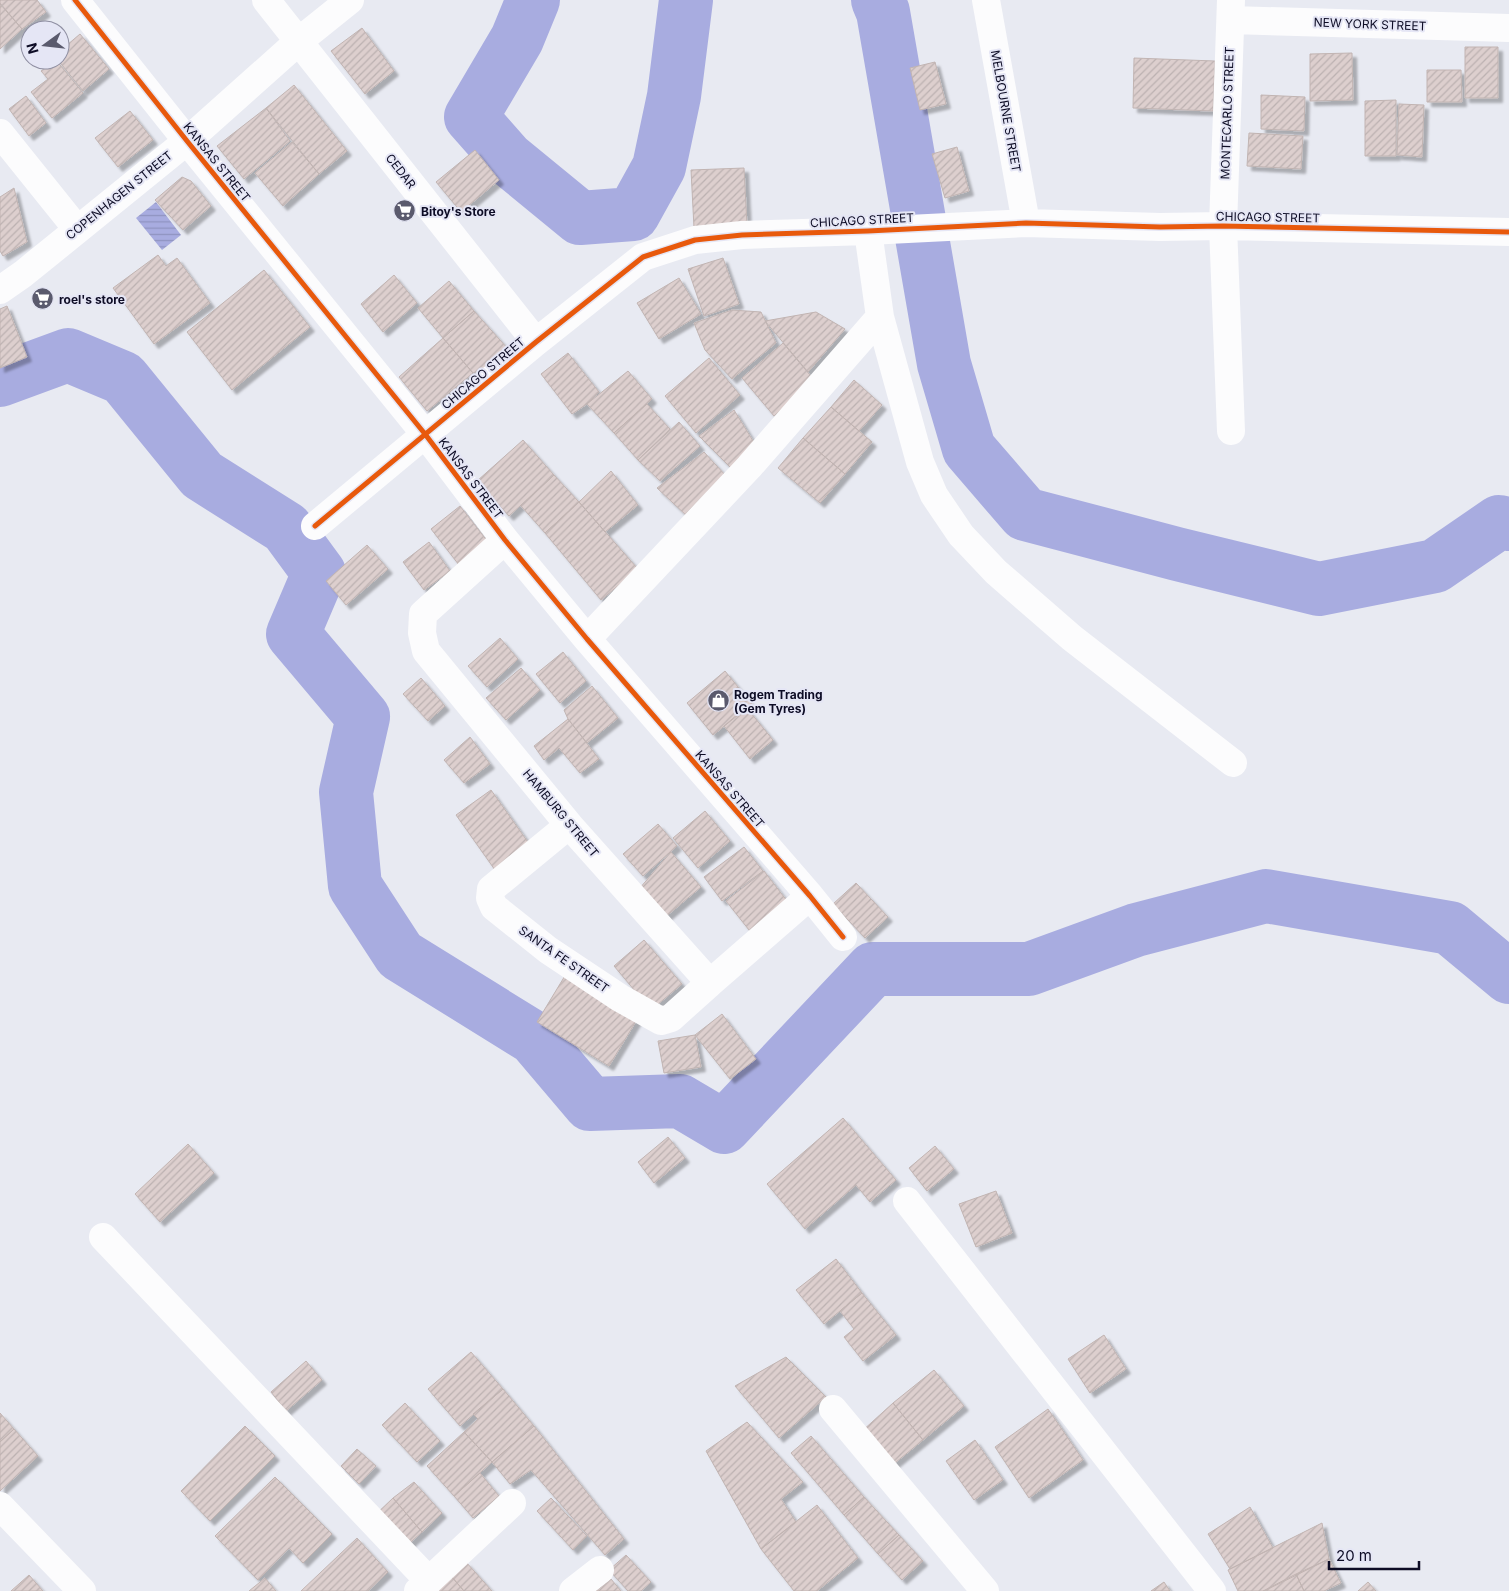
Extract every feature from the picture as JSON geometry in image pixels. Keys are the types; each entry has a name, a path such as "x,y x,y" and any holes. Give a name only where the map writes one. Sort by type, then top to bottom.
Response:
{"street":[{"name":"KANSAS STREET","path":"75,0 425,434 505,540 587,639 810,896 843,937"},
{"name":"CEDAR","path":"266,0 536,342"},
{"name":"COPENHAGEN STREET","path":"0,290 23,274 187,141 299,41 350,0"},
{"name":"MELBOURNE STREET","path":"986,0 1026,223"},
{"name":"NEW YORK STREET","path":"1231,10 1509,28"},
{"name":"MONTECARLO STREET","path":"1231,10 1226,103 1223,226 1231,430"},
{"path":"0,133 77,229"},
{"name":"CHICAGO STREET","path":"315,526 536,342 643,257 686,242 742,235 1026,223 1509,232"},
{"path":"868,231 880,318 920,462 934,494 961,536 996,572 1072,638 1233,763"},
{"path":"587,639 749,467 880,318"},
{"name":"HAMBURG STREET","path":"505,540 423,614 422,633 426,651 569,825 710,983"},
{"name":"SANTA FE STREET","path":"569,825 491,889 490,898 494,907 548,950 620,998 661,1021 671,1018 710,983"},
{"path":"710,983 810,896"},
{"path":"907,1201 1212,1591"},
{"path":"103,1238 423,1586 512,1503"},
{"path":"833,1409 984,1591"},
{"path":"0,1506 82,1591"},
{"path":"573,1591 600,1570"}],"water":[{"path":"156,202 181,235 162,250 136,218"}],"building":[{"path":"0,0 37,0 46,12 35,20 20,20 20,27 0,3"},
{"path":"0,4 20,27 20,31 0,49"},
{"path":"362,28 394,71 365,94 331,51"},
{"path":"80,34 109,69 83,91 66,70 70,70 70,42"},
{"path":"1465,47 1498,47 1498,98 1465,98"},
{"path":"1352,53 1353,100 1310,101 1310,54"},
{"path":"1134,58 1215,61 1213,111 1133,108"},
{"path":"935,62 946,104 920,110 910,68"},
{"path":"64,70 83,93 52,118 31,92 48,79 41,71"},
{"path":"1427,70 1461,70 1462,102 1427,102"},
{"path":"294,85 347,151 319,174 266,108"},
{"path":"1261,95 1305,97 1304,131 1261,129"},
{"path":"26,96 46,123 29,136 9,109"},
{"path":"1396,100 1396,156 1365,156 1365,101"},
{"path":"1399,104 1424,105 1422,157 1397,155"},
{"path":"266,108 290,141 244,179 217,146"},
{"path":"130,111 153,140 118,167 95,138"},
{"path":"1249,133 1303,136 1301,169 1247,166"},
{"path":"292,142 319,174 283,206 255,173"},
{"path":"957,147 969,191 945,198 932,154"},
{"path":"475,150 499,180 461,212 436,182"},
{"path":"744,168 747,225 694,228 691,170"},
{"path":"182,177 191,181 211,206 183,230 155,200"},
{"path":"14,188 27,242 3,256 0,251 0,197"},
{"path":"158,255 166,266 177,258 210,303 154,344 113,288"},
{"path":"723,258 739,304 704,316 688,269"},
{"path":"264,270 310,327 232,390 187,332"},
{"path":"394,275 417,303 383,332 361,304"},
{"path":"679,278 701,314 659,339 637,303"},
{"path":"449,281 474,311 443,338 418,308"},
{"path":"7,306 27,357 0,368 0,309"},
{"path":"732,310 761,312 776,343 732,379 705,350 694,323"},
{"path":"474,311 509,350 489,367 473,373 443,338"},
{"path":"816,312 845,329 808,372 765,321"},
{"path":"443,338 473,373 427,411 399,377"},
{"path":"783,343 815,381 774,416 742,378"},
{"path":"568,353 599,392 587,404 572,414 541,374"},
{"path":"709,358 740,395 696,433 665,396"},
{"path":"628,371 652,399 614,433 587,404"},
{"path":"854,380 882,405 859,431 831,407"},
{"path":"647,404 670,429 638,460 614,433"},
{"path":"831,407 872,442 845,474 803,438"},
{"path":"734,410 758,449 735,472 699,436"},
{"path":"679,422 700,446 660,481 638,460"},
{"path":"803,438 845,474 820,503 778,468"},
{"path":"523,440 554,475 509,516 477,481"},
{"path":"704,452 727,477 688,517 657,488"},
{"path":"611,471 638,505 605,532 579,502"},
{"path":"554,475 579,502 545,533 521,506"},
{"path":"579,502 638,569 601,600 545,533"},
{"path":"460,506 488,542 459,565 431,529"},
{"path":"429,542 450,571 424,590 403,562"},
{"path":"367,545 388,569 346,605 326,581"},
{"path":"500,638 518,659 487,687 468,666"},
{"path":"563,652 586,681 560,703 536,674"},
{"path":"521,668 540,690 506,720 486,698"},
{"path":"725,671 752,704 713,735 687,703"},
{"path":"421,678 445,706 428,721 403,694"},
{"path":"592,686 618,718 587,743 568,719 564,710"},
{"path":"746,707 773,740 750,759 724,726"},
{"path":"568,719 599,759 580,773 559,748 544,760 534,746"},
{"path":"470,737 490,764 464,783 444,760"},
{"path":"491,790 530,845 495,870 456,815"},
{"path":"705,811 730,841 698,868 673,838"},
{"path":"658,824 677,846 643,876 623,854"},
{"path":"744,847 763,871 722,901 704,877"},
{"path":"671,852 701,887 664,918 639,889"},
{"path":"764,871 791,906 753,935 726,901"},
{"path":"856,883 888,917 865,938 833,904"},
{"path":"644,940 682,984 651,1010 614,966"},
{"path":"566,974 638,1018 609,1066 537,1022"},
{"path":"722,1014 756,1059 730,1079 695,1035"},
{"path":"695,1035 701,1067 664,1073 658,1041"},
{"path":"843,1118 896,1180 870,1202 856,1185 805,1229 767,1184"},
{"path":"668,1137 685,1158 654,1183 638,1162"},
{"path":"188,1144 214,1173 160,1222 135,1194"},
{"path":"935,1146 954,1169 927,1191 909,1168"},
{"path":"996,1191 1012,1233 976,1247 959,1204"},
{"path":"836,1259 862,1293 824,1324 796,1290"},
{"path":"862,1293 896,1335 863,1361 844,1337 854,1329 840,1311"},
{"path":"1104,1335 1126,1369 1090,1393 1068,1359"},
{"path":"471,1352 503,1389 460,1426 428,1389"},
{"path":"786,1357 826,1397 779,1438 735,1386"},
{"path":"306,1361 322,1380 286,1411 271,1392"},
{"path":"934,1370 964,1406 923,1440 893,1403"},
{"path":"503,1389 534,1426 492,1462 464,1432 478,1419 473,1414"},
{"path":"405,1403 440,1441 417,1462 382,1425"},
{"path":"893,1403 923,1440 890,1467 861,1432"},
{"path":"1048,1409 1083,1460 1029,1498 995,1447"},
{"path":"0,1413 14,1429 0,1442"},
{"path":"747,1422 803,1482 781,1499 796,1522 761,1549 706,1451"},
{"path":"245,1426 275,1456 210,1521 181,1491"},
{"path":"534,1426 624,1539 605,1555 531,1470 510,1484 492,1462"},
{"path":"14,1429 38,1456 0,1491 0,1442"},
{"path":"464,1432 492,1462 454,1496 427,1466"},
{"path":"811,1436 864,1497 844,1515 791,1453"},
{"path":"975,1440 1003,1480 974,1500 946,1461"},
{"path":"357,1449 376,1466 359,1484 341,1466"},
{"path":"480,1473 499,1496 473,1518 454,1496"},
{"path":"275,1477 332,1534 303,1563 289,1548 258,1580 215,1536"},
{"path":"414,1482 442,1513 422,1532 393,1498"},
{"path":"864,1497 899,1535 878,1554 844,1515"},
{"path":"393,1498 422,1532 402,1550 373,1517"},
{"path":"551,1498 587,1536 573,1550 537,1511"},
{"path":"817,1505 858,1558 817,1591 794,1591 761,1549"},
{"path":"1250,1507 1273,1548 1230,1569 1208,1534"},
{"path":"1322,1523 1329,1559 1264,1591 1238,1591 1228,1570"},
{"path":"899,1535 923,1561 902,1580 878,1554"},
{"path":"357,1538 388,1572 368,1591 301,1591"},
{"path":"626,1555 651,1582 641,1591 628,1591 609,1570"},
{"path":"1329,1559 1341,1583 1324,1591 1304,1591 1296,1574"},
{"path":"466,1562 492,1591 464,1591 451,1576"},
{"path":"1296,1574 1304,1591 1263,1591"},
{"path":"29,1575 43,1591 11,1591"},
{"path":"451,1576 464,1591 434,1591"},
{"path":"265,1578 276,1591 249,1591"},
{"path":"611,1579 621,1591 596,1591"},
{"path":"1164,1582 1170,1591 1151,1591"},
{"path":"1368,1582 1376,1591 1358,1591"}],"waterway":[{"path":"533,0 517,39 471,117 508,159 580,218 633,214 659,167 674,96 686,0"},
{"path":"878,0 883,12 944,364 969,449 1025,514 1319,589 1435,566 1499,522 1509,524"},
{"path":"0,380 68,355 123,378 202,475 286,528 319,573 293,634 363,717 346,792 355,886 400,955 534,1038 590,1104 680,1101 724,1127 873,969 1029,969 1136,930 1266,896 1450,928 1509,977"}],"cycle path":[{"path":"75,0 425,434 505,540 587,639 810,896 843,937"},
{"path":"315,526 536,342 643,257 695,240 742,235 1026,223 1160,227 1223,226 1509,232"}],"place":[{"name":"Bitoy's Store","path":"405,211"},
{"name":"roel's store","path":"43,299"},
{"name":"Rogem Trading (Gem Tyres)","path":"718,701"}]}
